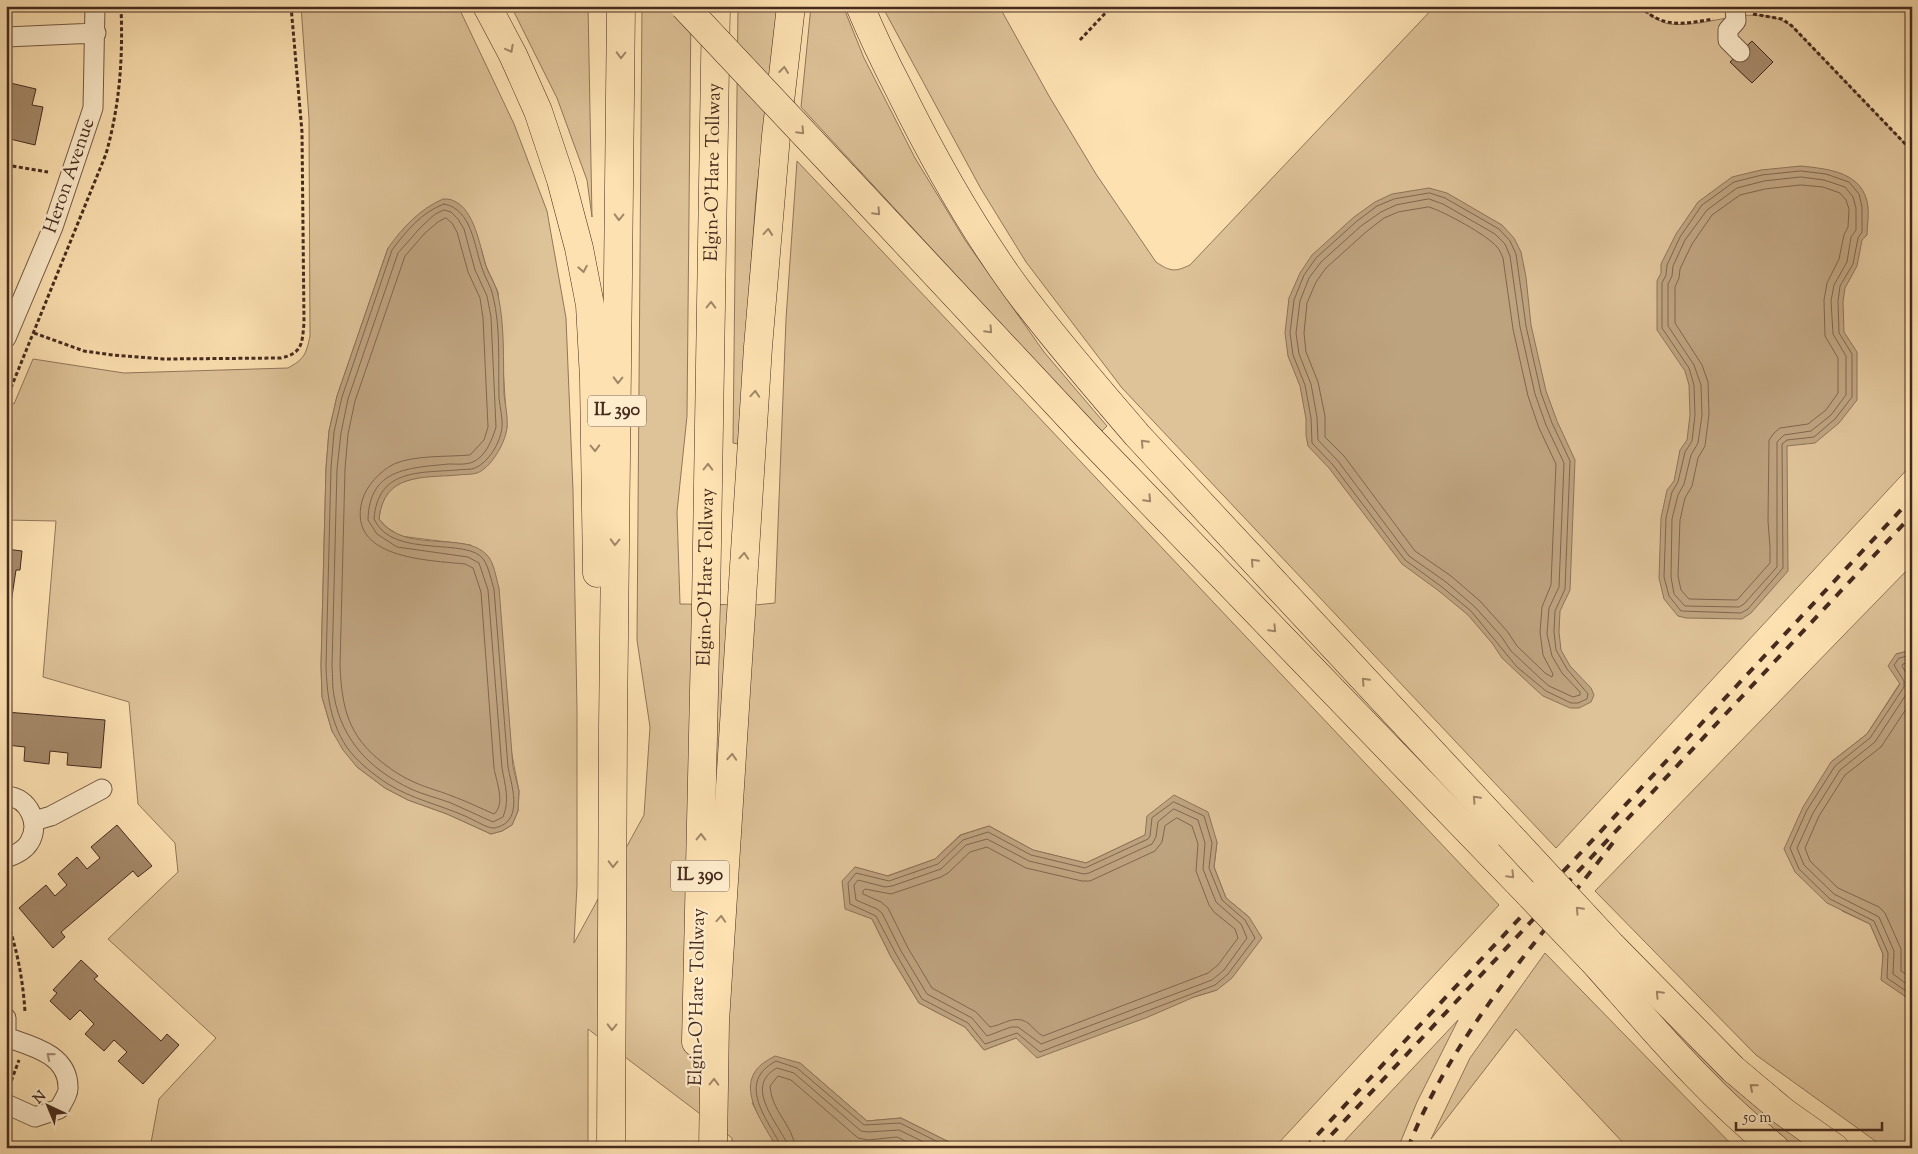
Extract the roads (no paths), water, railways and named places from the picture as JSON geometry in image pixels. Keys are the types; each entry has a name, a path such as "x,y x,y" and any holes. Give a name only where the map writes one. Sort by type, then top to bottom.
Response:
{"highway":[{"path":"487,6 513,55 538,111 561,180 579,248 590,305 594,379 598,680 613,728"},
{"name":"IL 390","path":"611,1148 613,728 621,6"},
{"path":"684,6 1088,436 1492,855 1732,1069 1784,1112 1835,1148"},
{"name":"Elgin-O'Hare Tollway","path":"696,1148 716,6"},
{"path":"713,1148 715,1022 758,347 776,136 791,6"},
{"path":"865,17 913,118 958,202 1016,288 1137,435 1509,835 1710,1090 1732,1112 1775,1148"}],"street":[{"name":"Heron Avenue","path":"6,338 53,227 94,108 95,6"},
{"path":"1736,10 1736,22 1728,30 1728,40 1740,52"},
{"path":"6,37 96,33"},
{"path":"34,821 51,816 102,788"},
{"path":"6,796 21,800 32,813 34,821 34,830 28,844 22,850 6,858"},
{"path":"6,1018 6,1029"},
{"path":"6,1036 46,1052 64,1067 69,1088 60,1108 35,1117 6,1104"}],"water":[{"path":"1801,166 1844,174 1860,186 1868,207 1867,235 1862,240 1857,266 1845,288 1843,302 1844,332 1857,352 1857,400 1839,423 1815,443 1787,446 1788,571 1751,613 1742,619 1686,618 1678,616 1664,599 1659,578 1661,518 1667,490 1674,481 1680,450 1687,440 1690,415 1689,385 1685,371 1657,330 1657,281 1661,273 1661,264 1676,234 1698,202 1732,177 1761,170"},
{"path":"1429,188 1447,193 1502,225 1514,238 1521,252 1526,277 1531,325 1546,391 1575,460 1570,590 1560,611 1559,632 1561,650 1570,666 1591,688 1594,695 1591,702 1579,708 1570,708 1543,696 1502,658 1468,615 1402,564 1329,468 1308,446 1306,419 1300,386 1288,356 1285,333 1289,298 1300,273 1312,255 1354,217 1375,202 1392,194"},
{"path":"443,199 452,200 461,205 467,212 475,229 486,267 497,291 503,332 506,433 497,454 487,466 477,473 419,478 397,486 388,493 382,504 379,519 390,530 404,536 419,540 464,544 477,548 487,555 493,566 499,588 513,767 519,791 518,811 512,825 502,831 491,834 447,814 408,800 385,788 357,767 343,750 332,731 322,697 321,666 326,468 329,431 337,396 388,248 412,219"},
{"path":"1912,650 1912,1001 1881,980 1883,954 1870,924 1827,903 1795,872 1784,849 1803,807 1831,762 1867,734 1900,684 1888,666 1896,654"},
{"path":"1174,795 1208,812 1217,842 1214,867 1226,898 1249,917 1262,938 1232,978 1217,990 1194,997 1148,1017 1037,1058 1016,1038 984,1050 965,1027 919,1003 891,957 872,919 845,909 842,881 855,867 888,876 935,859 961,835 989,826 1033,850 1086,863 1145,835 1147,816"},
{"path":"775,1056 800,1063 867,1121 901,1118 961,1148 777,1148 759,1117 751,1094 751,1083 754,1073 762,1064"}],"railway":[{"path":"1305,1148 1912,498"},
{"path":"1319,1148 1912,515"},
{"path":"1408,1148 1427,1105 1474,1025 1529,950 1615,840"}]}
